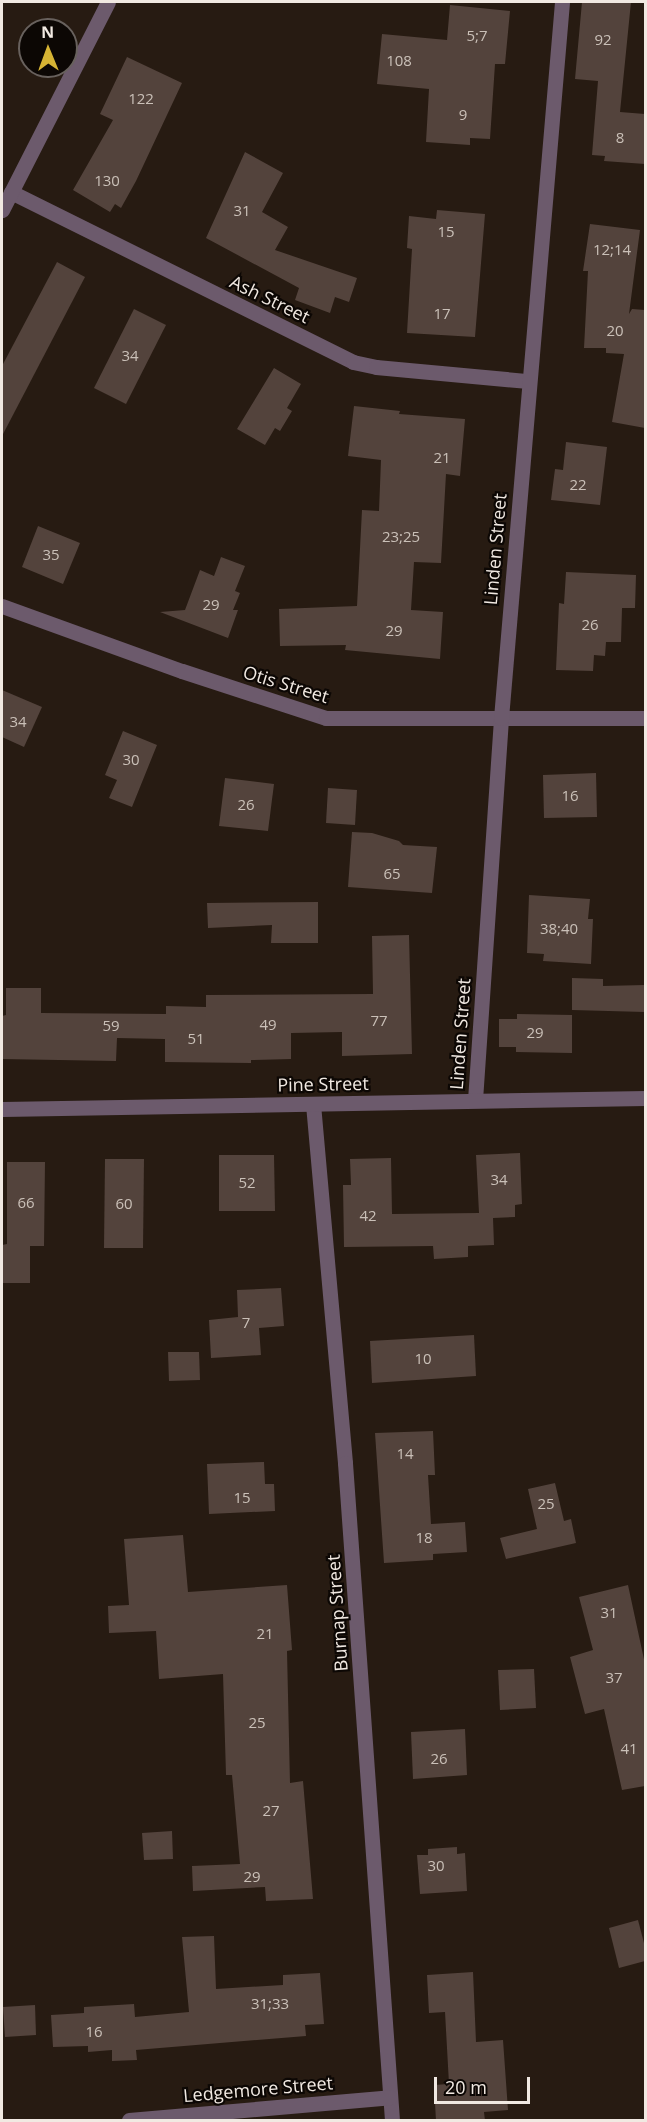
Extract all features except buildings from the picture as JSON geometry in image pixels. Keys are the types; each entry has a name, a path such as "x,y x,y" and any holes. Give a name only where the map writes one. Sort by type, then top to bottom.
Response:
{"street":[{"path":"2,210 108,2"},
{"name":"Linden Street","path":"475,1100 501,718 562,2"},
{"name":"Ash Street","path":"11,192 354,362 376,367 528,381"},
{"name":"Otis Street","path":"2,606 64,630 326,718 645,718"},
{"name":"Pine Street","path":"2,1109 645,1098"},
{"name":"Burnap Street","path":"313,1104 345,1463 392,2121"},
{"name":"Ledgemore Street","path":"129,2121 390,2097"}]}
